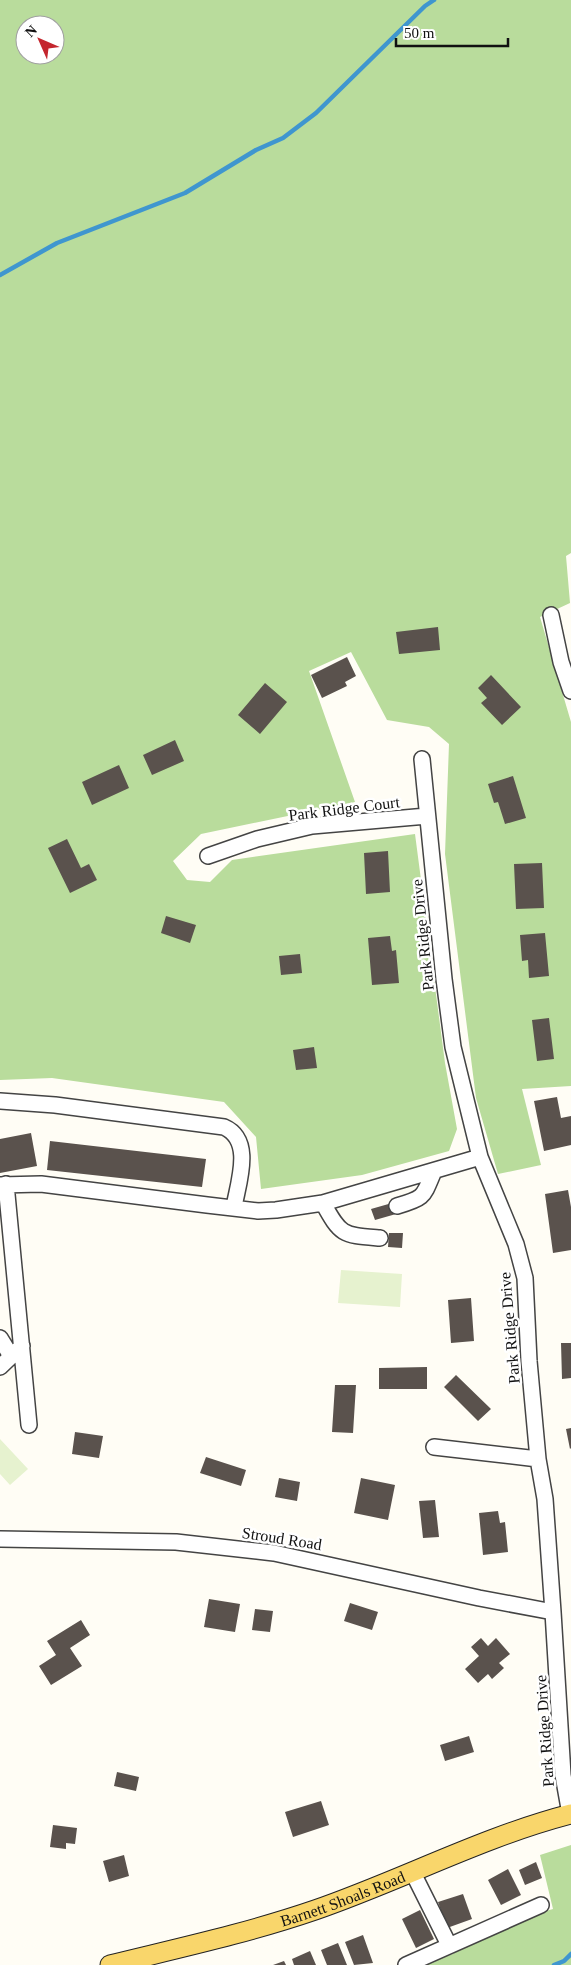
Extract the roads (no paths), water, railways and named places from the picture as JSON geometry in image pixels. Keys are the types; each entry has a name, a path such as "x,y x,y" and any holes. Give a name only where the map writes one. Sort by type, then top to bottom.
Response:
{"main road":[{"name":"Barnett Shoals Road","path":"110,1965 316,1910 496,1836 571,1814"}],"street":[{"path":"551,615 564,643 571,692"},
{"name":"Park Ridge Drive","path":"422,758 454,1047 480,1157 516,1244 525,1278 528,1342 553,1612 562,1775 571,1814"},
{"name":"Park Ridge Court","path":"208,856 257,839 312,826 427,816"},
{"path":"0,1101 64,1106 224,1127 231,1130 237,1136 242,1154 234,1207"},
{"path":"28,1424 11,1356 3,1185 41,1184 258,1210 276,1210 323,1203 480,1157"},
{"path":"397,1206 417,1200 424,1195 434,1171"},
{"path":"323,1203 335,1225 342,1232 352,1236 380,1238"},
{"path":"0,1338 11,1356"},
{"path":"434,1447 538,1459"},
{"name":"Stroud Road","path":"0,1539 176,1542 274,1553 553,1612"},
{"path":"412,1871 449,1945"},
{"path":"406,1965 541,1904"}],"waterway":[{"path":"0,275 57,243 185,193 256,150 283,138 316,113 425,6 434,0"},
{"path":"554,1965 564,1961 571,1954"}]}
